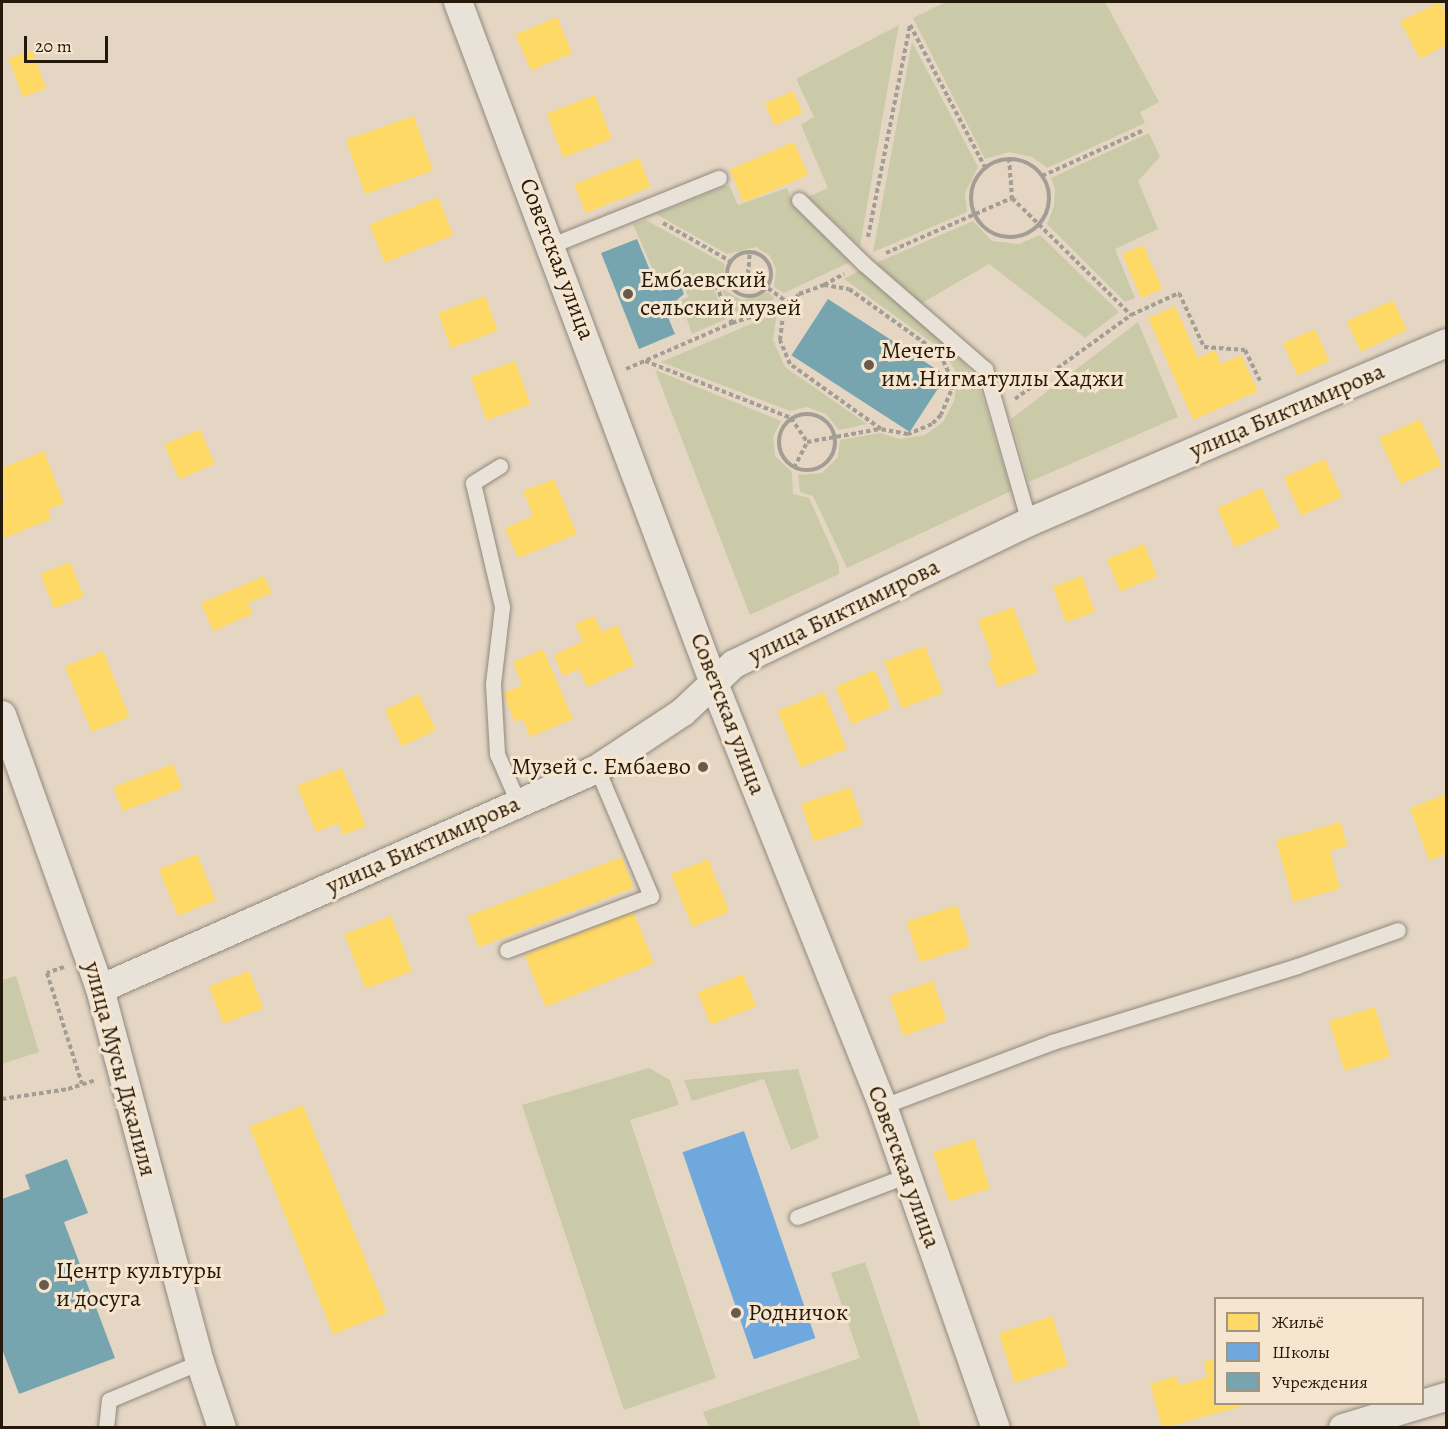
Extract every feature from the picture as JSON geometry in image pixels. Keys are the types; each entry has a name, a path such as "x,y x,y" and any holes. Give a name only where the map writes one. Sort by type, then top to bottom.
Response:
{"street":[{"name":"Советская улица","path":"458,2 603,380 715,686 883,1106 996,1428"},
{"name":"улица Биктимирова","path":"100,989 518,802 597,769 683,712 715,686 734,664 1029,522 1446,343"},
{"name":"улица Мусы Джалиля","path":"2,715 100,989 200,1362 222,1428"},
{"path":"1424,1404 1446,1397"},
{"path":"1343,1428 1419,1405"}],"lane":[{"path":"552,245 719,178"},
{"path":"800,200 863,263 985,369 1029,522"},
{"path":"500,466 473,483 502,608 493,684 497,754 518,802"},
{"path":"507,950 651,896 597,769"},
{"path":"883,1106 1052,1042 1398,930"},
{"path":"797,1216 909,1176"},
{"path":"106,1428 109,1400 200,1362"}],"path":[{"path":"863,263 910,25 985,167"},
{"path":"1042,176 1144,130"},
{"path":"1009,158 1012,198 1131,315"},
{"path":"1009,158 1022,160 1042,176 1049,196 1038,225 1016,237 1004,236 992,233 974,215 971,189 985,167 1009,158"},
{"path":"603,380 732,322 790,304 805,291 824,285 863,263 1012,198"},
{"path":"639,210 730,261"},
{"path":"748,274 750,252"},
{"path":"750,252 759,254 771,269 767,288 760,294 742,296 728,284 726,272 730,261 750,252"},
{"path":"683,285 728,284 748,274"},
{"path":"748,274 790,304"},
{"path":"716,285 732,322"},
{"path":"807,442 880,429 908,434 937,419 951,391 947,365 940,354 849,289 824,285"},
{"path":"997,411 1131,315 1179,293 1203,346 1245,350 1260,381"},
{"path":"790,304 780,327 780,340 790,364 880,429"},
{"path":"645,361 791,418 813,414 831,426 835,437 835,448 824,465 815,470 794,468 779,450 783,426 791,418"},
{"path":"791,418 807,442"},
{"path":"794,468 807,442"},
{"path":"71,965 47,973 82,1084"},
{"path":"2,1099 68,1089"}],"green space":[{"path":"946,2 1105,2 1159,102 1140,112 1145,123 1047,168 1032,157 1009,152 985,159 913,18"},
{"path":"899,25 860,246 808,197 828,188 801,125 814,117 796,79"},
{"path":"912,42 978,167 965,193 967,212 873,252"},
{"path":"1149,133 1160,157 1138,181 1158,229 1115,249 1135,298 1125,302 1047,224 1054,206 1055,189 1051,178"},
{"path":"729,185 738,205 787,188 793,203 850,262 784,293 774,287 776,269 770,256 756,247 727,254 656,214"},
{"path":"646,220 725,264 723,280 656,277 633,224"},
{"path":"973,221 992,241 1019,244 1040,235 1119,312 1085,338 989,264 922,303 876,263"},
{"path":"860,270 948,341 978,382 1011,491 847,568 813,496 800,492 798,475 822,473 838,457 840,440 880,433 900,439 925,435 943,422 954,401 958,376 945,352 844,279"},
{"path":"721,288 742,300 768,292 775,299 733,316"},
{"path":"685,289 714,289 726,319 692,334 680,300 688,297"},
{"path":"777,313 773,340 785,367 867,424 839,430 826,414 807,407 790,411 661,362"},
{"path":"1138,322 1178,417 1029,482 1011,419"},
{"path":"655,370 781,421 773,437 775,456 792,472 793,494 809,498 839,565 839,574 750,615"},
{"path":"16,976 39,1052 2,1064 2,980"},
{"path":"649,1068 670,1080 679,1105 630,1120 716,1378 624,1410 522,1105"},
{"path":"798,1069 819,1138 791,1150 764,1079 692,1101 684,1080"},
{"path":"865,1262 921,1427 709,1427 703,1412 860,1358 831,1273"}],"building: Жильё":[{"path":"1440,2 1446,15 1446,45 1420,59 1400,21"},
{"path":"557,17 572,53 531,70 516,35"},
{"path":"32,50 46,89 23,97 9,59"},
{"path":"793,91 803,113 774,126 765,104"},
{"path":"595,95 612,139 563,158 546,114"},
{"path":"414,116 433,171 365,194 346,139"},
{"path":"794,142 808,175 744,202 730,169"},
{"path":"639,158 651,187 586,213 574,184"},
{"path":"438,197 453,235 385,263 369,225"},
{"path":"1143,245 1163,289 1142,298 1122,254"},
{"path":"485,296 498,331 451,348 438,313"},
{"path":"1393,300 1407,330 1361,351 1347,322"},
{"path":"1175,306 1198,358 1215,350 1221,364 1241,355 1258,391 1193,420 1148,318"},
{"path":"1315,329 1329,361 1297,375 1283,343"},
{"path":"515,361 531,404 487,420 471,377"},
{"path":"1420,419 1442,465 1401,484 1379,438"},
{"path":"200,429 215,464 179,479 164,444"},
{"path":"44,451 64,503 48,510 51,519 2,539 2,500 5,499 2,468"},
{"path":"1325,459 1342,497 1301,516 1284,477"},
{"path":"554,479 577,534 518,558 505,528 533,516 523,491"},
{"path":"1262,488 1279,527 1235,547 1217,508"},
{"path":"1144,544 1157,576 1120,591 1107,559"},
{"path":"70,562 84,596 54,608 40,574"},
{"path":"264,576 272,593 248,603 253,614 213,631 201,603"},
{"path":"1082,576 1095,612 1066,622 1053,587"},
{"path":"1013,607 1038,672 998,687 988,661 993,659 978,620"},
{"path":"594,616 602,632 617,625 635,665 587,687 579,669 563,676 554,655 583,641 575,624"},
{"path":"925,646 943,693 902,708 884,662"},
{"path":"543,649 573,719 530,737 523,719 515,722 503,693 522,685 513,662"},
{"path":"103,651 130,717 92,732 65,666"},
{"path":"875,670 891,708 851,725 835,687"},
{"path":"824,692 847,749 800,767 778,711"},
{"path":"419,694 436,730 401,746 385,710"},
{"path":"173,764 182,788 123,811 113,787"},
{"path":"342,768 366,826 343,835 338,823 316,832 297,786"},
{"path":"850,787 863,825 814,842 801,804"},
{"path":"1446,794 1446,854 1429,861 1410,808"},
{"path":"1341,822 1347,846 1330,851 1340,889 1293,902 1276,840"},
{"path":"197,854 216,900 178,916 159,869"},
{"path":"622,857 634,888 479,947 467,916"},
{"path":"708,859 729,912 692,927 671,874"},
{"path":"957,905 970,946 920,962 907,921"},
{"path":"633,911 654,963 545,1007 525,955"},
{"path":"391,916 412,971 365,989 344,934"},
{"path":"249,971 263,1008 223,1024 209,986"},
{"path":"743,974 756,1006 711,1025 698,992"},
{"path":"933,981 947,1021 903,1036 890,996"},
{"path":"1375,1007 1390,1057 1344,1071 1329,1021"},
{"path":"303,1105 387,1313 333,1334 249,1127"},
{"path":"974,1139 990,1188 949,1202 933,1152"},
{"path":"1052,1316 1068,1365 1015,1383 999,1333"},
{"path":"1214,1359 1214,1405 1243,1406 1162,1428 1150,1384 1176,1376 1179,1385 1208,1377 1203,1362"}],"building: Школы":[{"path":"744,1131 815,1338 754,1359 683,1152"}],"building: Учреждения":[{"path":"637,239 654,280 678,279 684,294 665,310 675,334 639,349 601,253"},
{"name":"Мечеть им.Нигматуллы Хаджи","path":"828,299 946,376 910,432 792,355"},
{"name":"Центр культуры и досуга","path":"67,1159 88,1213 64,1222 115,1358 19,1394 2,1349 2,1199 30,1189 25,1175"}],"place":[{"name":"Ембаевский сельский музей","path":"628,294"},
{"name":"Мечеть им.Нигматуллы Хаджи","path":"869,365"},
{"name":"Музей с. Ембаево","path":"703,767"},
{"name":"Центр культуры и досуга","path":"44,1285"},
{"name":"Родничок","path":"736,1313"}]}
